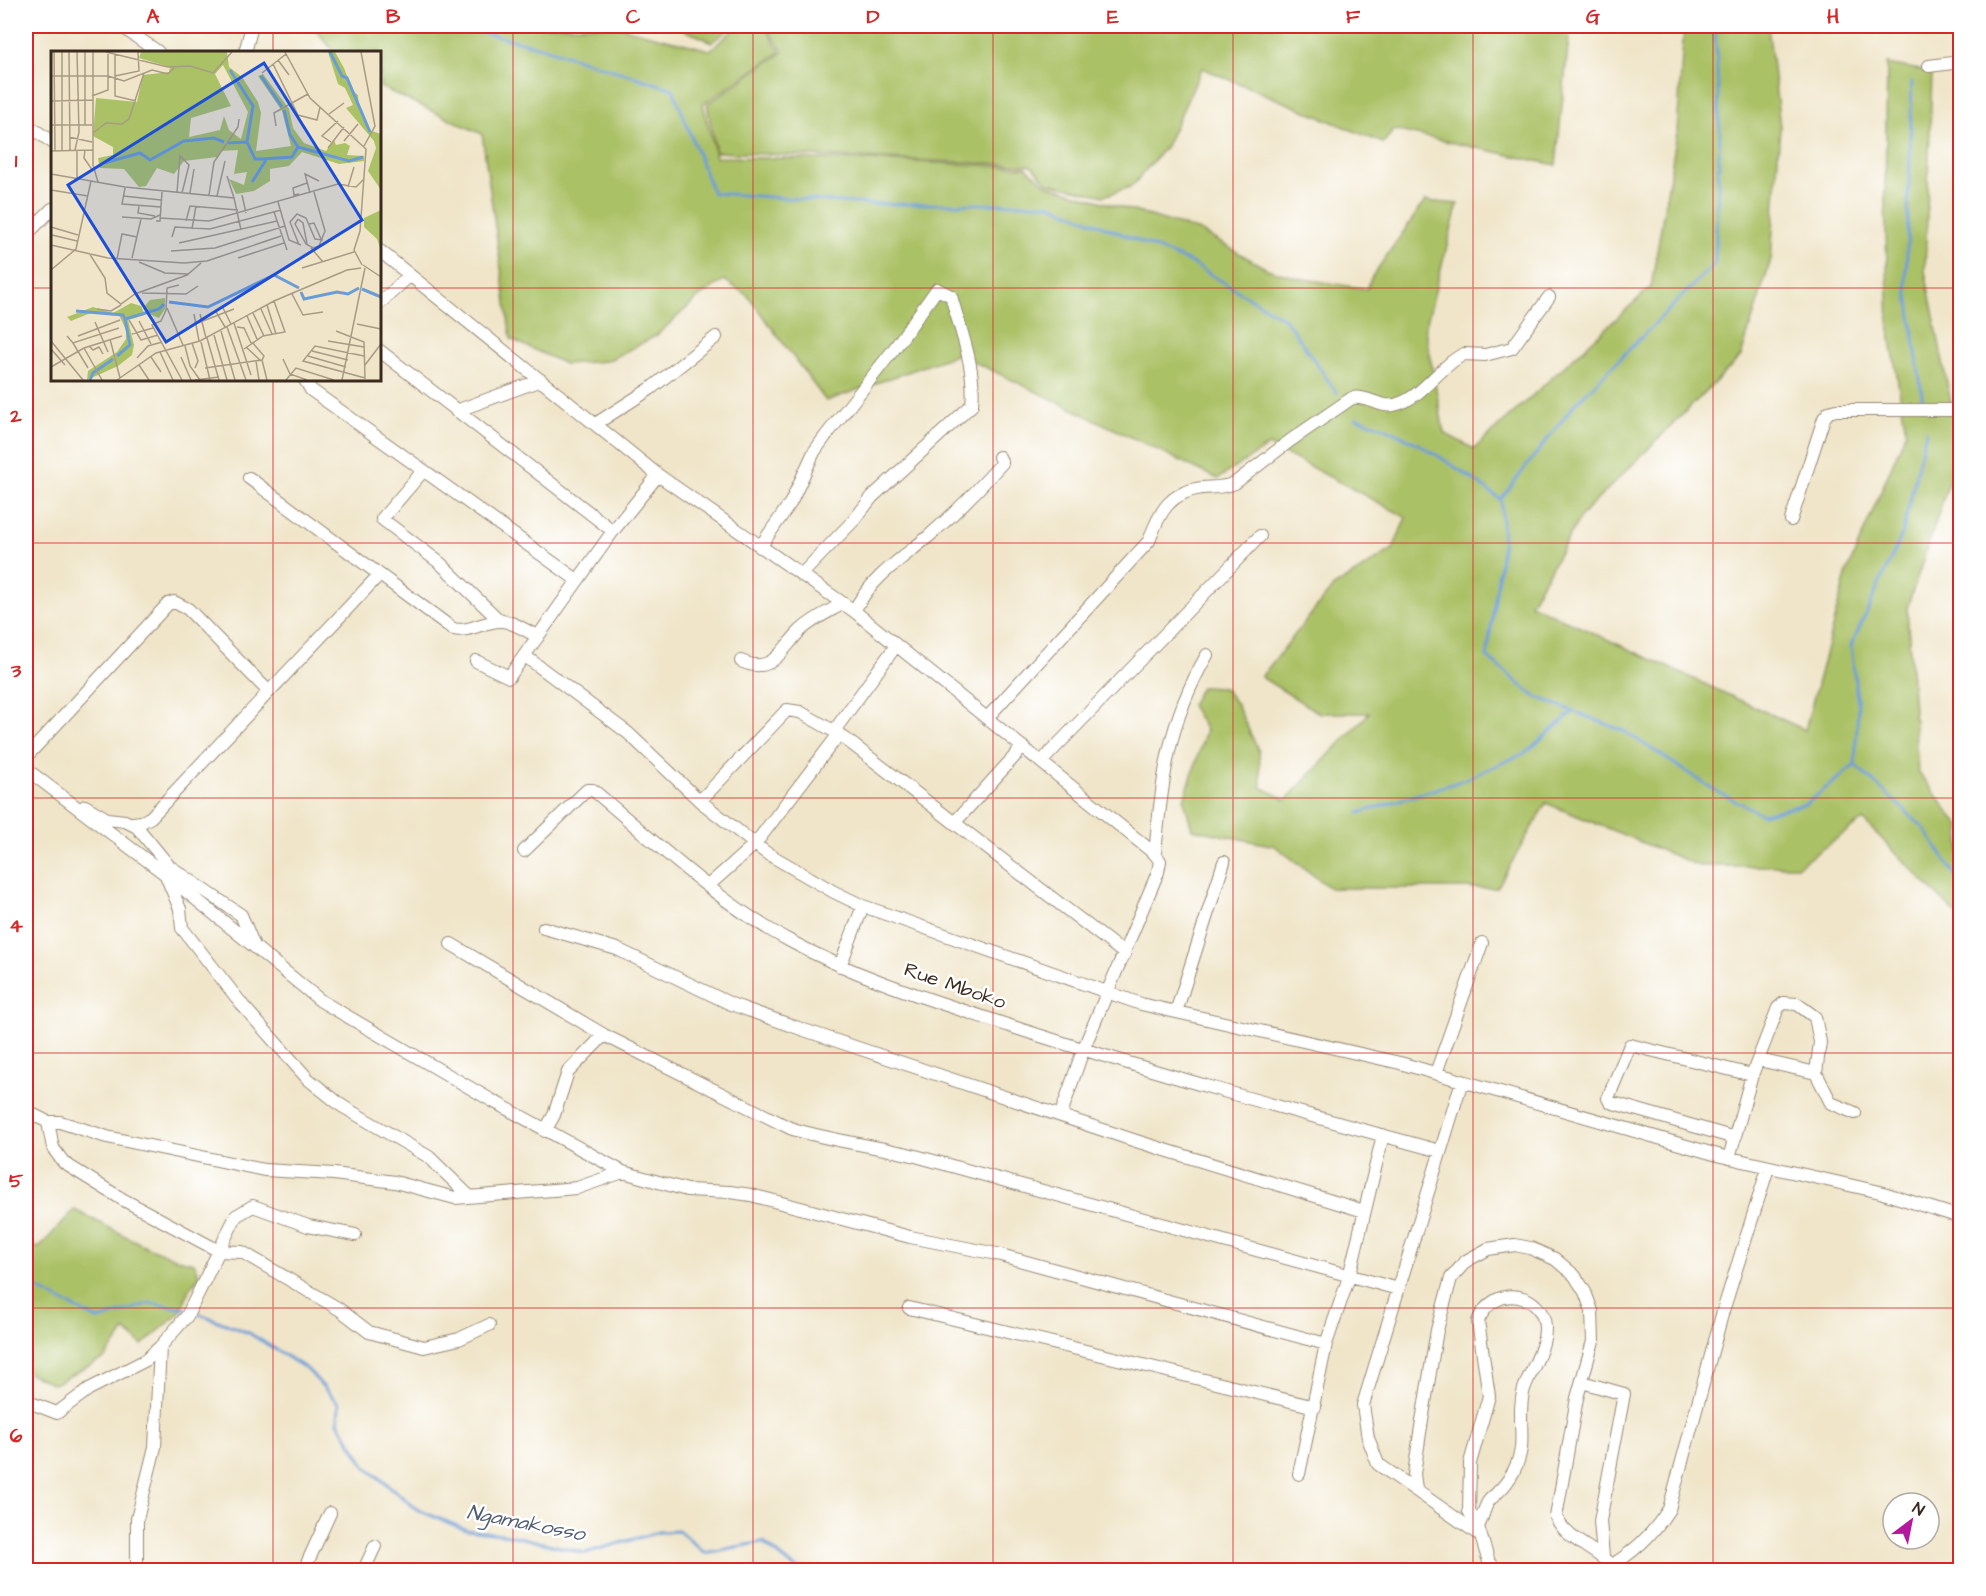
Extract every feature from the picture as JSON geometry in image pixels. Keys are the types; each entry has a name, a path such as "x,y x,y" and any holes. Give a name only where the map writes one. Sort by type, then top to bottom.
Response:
{"street":[{"path":"121,26 157,51"},
{"path":"245,51 252,26"},
{"path":"1929,66 1960,62"},
{"path":"26,124 51,141"},
{"path":"26,235 51,210"},
{"path":"381,252 597,423 658,475 854,611 895,647 1155,854 1160,861 1158,872 1083,1050 1061,1114"},
{"path":"381,302 409,276"},
{"path":"760,547 791,502 824,438 894,350 937,289 951,296 971,367 974,385 972,405 872,496 855,519 801,575"},
{"path":"987,718 1149,541 1158,516 1175,496 1200,489 1227,487 1291,440 1353,399 1361,397 1384,405 1399,403 1457,357 1464,354 1504,351 1512,348 1549,297"},
{"path":"597,423 650,389 716,337"},
{"path":"381,352 613,531"},
{"path":"456,411 541,380"},
{"path":"305,381 311,390 577,580"},
{"path":"1791,520 1824,418 1829,412 1836,410 1960,410"},
{"path":"854,611 864,592 876,578 933,531 990,476 1002,463 999,457"},
{"path":"423,471 382,519 440,563 500,621"},
{"path":"476,661 509,677 613,531 658,475"},
{"path":"249,478 453,629 467,630 500,621 509,622 538,637"},
{"path":"1041,762 1260,536"},
{"path":"28,771 49,781 101,816 132,823 142,822 151,817 379,575"},
{"path":"26,757 163,607 174,602 188,609 268,691"},
{"path":"741,661 751,666 769,662 807,625 842,604"},
{"path":"709,885 755,844 837,733 895,647"},
{"path":"1155,854 1169,744 1190,687 1207,655"},
{"path":"525,656 628,733 700,801 755,844 834,892 863,906 1108,994 1436,1073 1730,1158 1880,1192 1960,1217"},
{"path":"700,801 787,710 796,710 837,733 1125,954"},
{"path":"955,822 1023,747"},
{"path":"28,771 165,874 321,1001 545,1131 623,1172 687,1190 730,1192 751,1196 909,1237 997,1254 1326,1344"},
{"name":"Rue Mboko","path":"524,851 590,789 709,885 789,941 840,966 953,1007 1083,1050 1440,1151"},
{"path":"132,823 169,866 241,915 254,946"},
{"path":"1176,1012 1224,862"},
{"path":"165,874 180,909 182,928 204,952 244,1007 308,1079 342,1106 429,1157 470,1197"},
{"path":"840,966 863,906"},
{"path":"544,928 617,949 752,1012 1136,1141 1364,1211"},
{"path":"1436,1073 1482,943"},
{"path":"450,944 604,1035 790,1128 818,1137 875,1146 912,1155 1398,1289"},
{"path":"1730,1158 1752,1075 1778,1008 1784,1003 1797,1004 1815,1017 1820,1042 1816,1073 1831,1103 1855,1113"},
{"path":"545,1131 554,1115 568,1072 604,1035"},
{"path":"1735,1138 1610,1102 1608,1098 1630,1045 1752,1075"},
{"path":"1759,1060 1816,1073"},
{"path":"1461,1081 1363,1405 1368,1438 1378,1464 1478,1531"},
{"path":"26,1111 48,1122 60,1122 107,1137 264,1170 375,1179 455,1198 512,1191 578,1188 623,1172"},
{"path":"48,1122 53,1148 63,1163 122,1199 219,1251 242,1252 339,1309 369,1332 424,1347 459,1339 489,1326"},
{"path":"1299,1474 1315,1407 1326,1344 1349,1277 1383,1135"},
{"path":"1606,1565 1634,1552 1655,1531 1669,1509 1723,1311 1768,1168"},
{"path":"26,1401 57,1413 89,1389 146,1360 187,1316 236,1216 253,1206 308,1226 355,1235"},
{"path":"1416,1489 1414,1474 1417,1450 1442,1306 1457,1269 1474,1255 1500,1246 1523,1246 1549,1256 1575,1276 1585,1292 1593,1324 1593,1341 1582,1382 1556,1517 1571,1538 1606,1565"},
{"path":"1478,1531 1489,1501 1508,1481 1516,1467 1521,1448 1519,1420 1524,1389 1542,1346 1545,1331 1544,1321 1539,1311 1522,1298 1503,1295 1494,1299 1482,1312 1478,1321 1489,1396 1470,1463 1468,1486 1469,1516 1478,1531 1493,1568"},
{"path":"909,1308 1315,1407"},
{"path":"137,1570 137,1520 156,1447 160,1347"},
{"path":"1582,1382 1624,1394 1600,1521 1606,1565"},
{"path":"1470,1495 1489,1501"},
{"path":"304,1570 330,1513"},
{"path":"364,1570 375,1546"}],"green space":[{"path":"313,26 615,26 710,50 739,26 764,26 780,52 703,104 716,157 870,160 1026,167 1047,185 1200,231 1267,269 1298,278 1367,289 1371,278 1425,201 1458,204 1425,329 1444,433 1474,449 1651,287 1677,133 1684,26 1768,26 1780,127 1771,259 1741,356 1581,516 1530,604 1805,730 1847,572 1906,432 1889,327 1885,200 1887,64 1932,72 1925,271 1960,449 1907,608 1918,772 1960,826 1960,918 1863,820 1798,866 1699,866 1546,803 1497,888 1330,888 1275,846 1192,829 1184,800 1206,730 1191,705 1201,687 1224,688 1236,703 1259,752 1261,787 1286,800 1369,713 1319,713 1261,677 1332,588 1393,549 1406,517 1269,445 1218,479 958,354 826,401 748,296 724,280 699,297 656,336 607,361 565,364 511,339 482,134 381,87 381,51 333,51"},
{"path":"675,26 734,26 712,42"},
{"path":"766,26 1570,26 1556,165 1394,130 1383,143 1202,68 1166,146 1132,186 1104,196 1048,183 1031,165 716,152 707,104 783,52"},
{"path":"74,1210 148,1247 194,1263 200,1276 189,1289 181,1312 142,1345 125,1330 105,1358 54,1384 26,1372 26,1243 39,1248"}],"waterway":[{"path":"458,26 541,47 673,89 713,193 870,204 1049,204 1190,262 1286,320 1337,393"},
{"path":"1501,499 1574,405 1715,263 1720,132 1715,26"},
{"path":"1912,82 1906,281 1923,402"},
{"path":"1356,418 1395,432 1432,452 1501,500 1503,541 1487,657 1534,696 1624,731 1716,791 1762,814 1806,804 1855,765 1924,828 1960,880"},
{"path":"1855,765 1858,707 1851,646 1902,535 1926,431"},
{"path":"1359,813 1461,781 1525,753 1574,711"},
{"name":"Ngamakosso","path":"26,1283 99,1320 150,1303 186,1309"},
{"name":"Ngamakosso","path":"192,1311 249,1333 307,1369 339,1404 338,1422 366,1467 418,1510 467,1530 510,1535 585,1553 659,1532 679,1531 705,1553 763,1542 795,1568 815,1570"},
{"name":"Ngamakosso","path":"985,1570 997,1568 1001,1570"}]}
